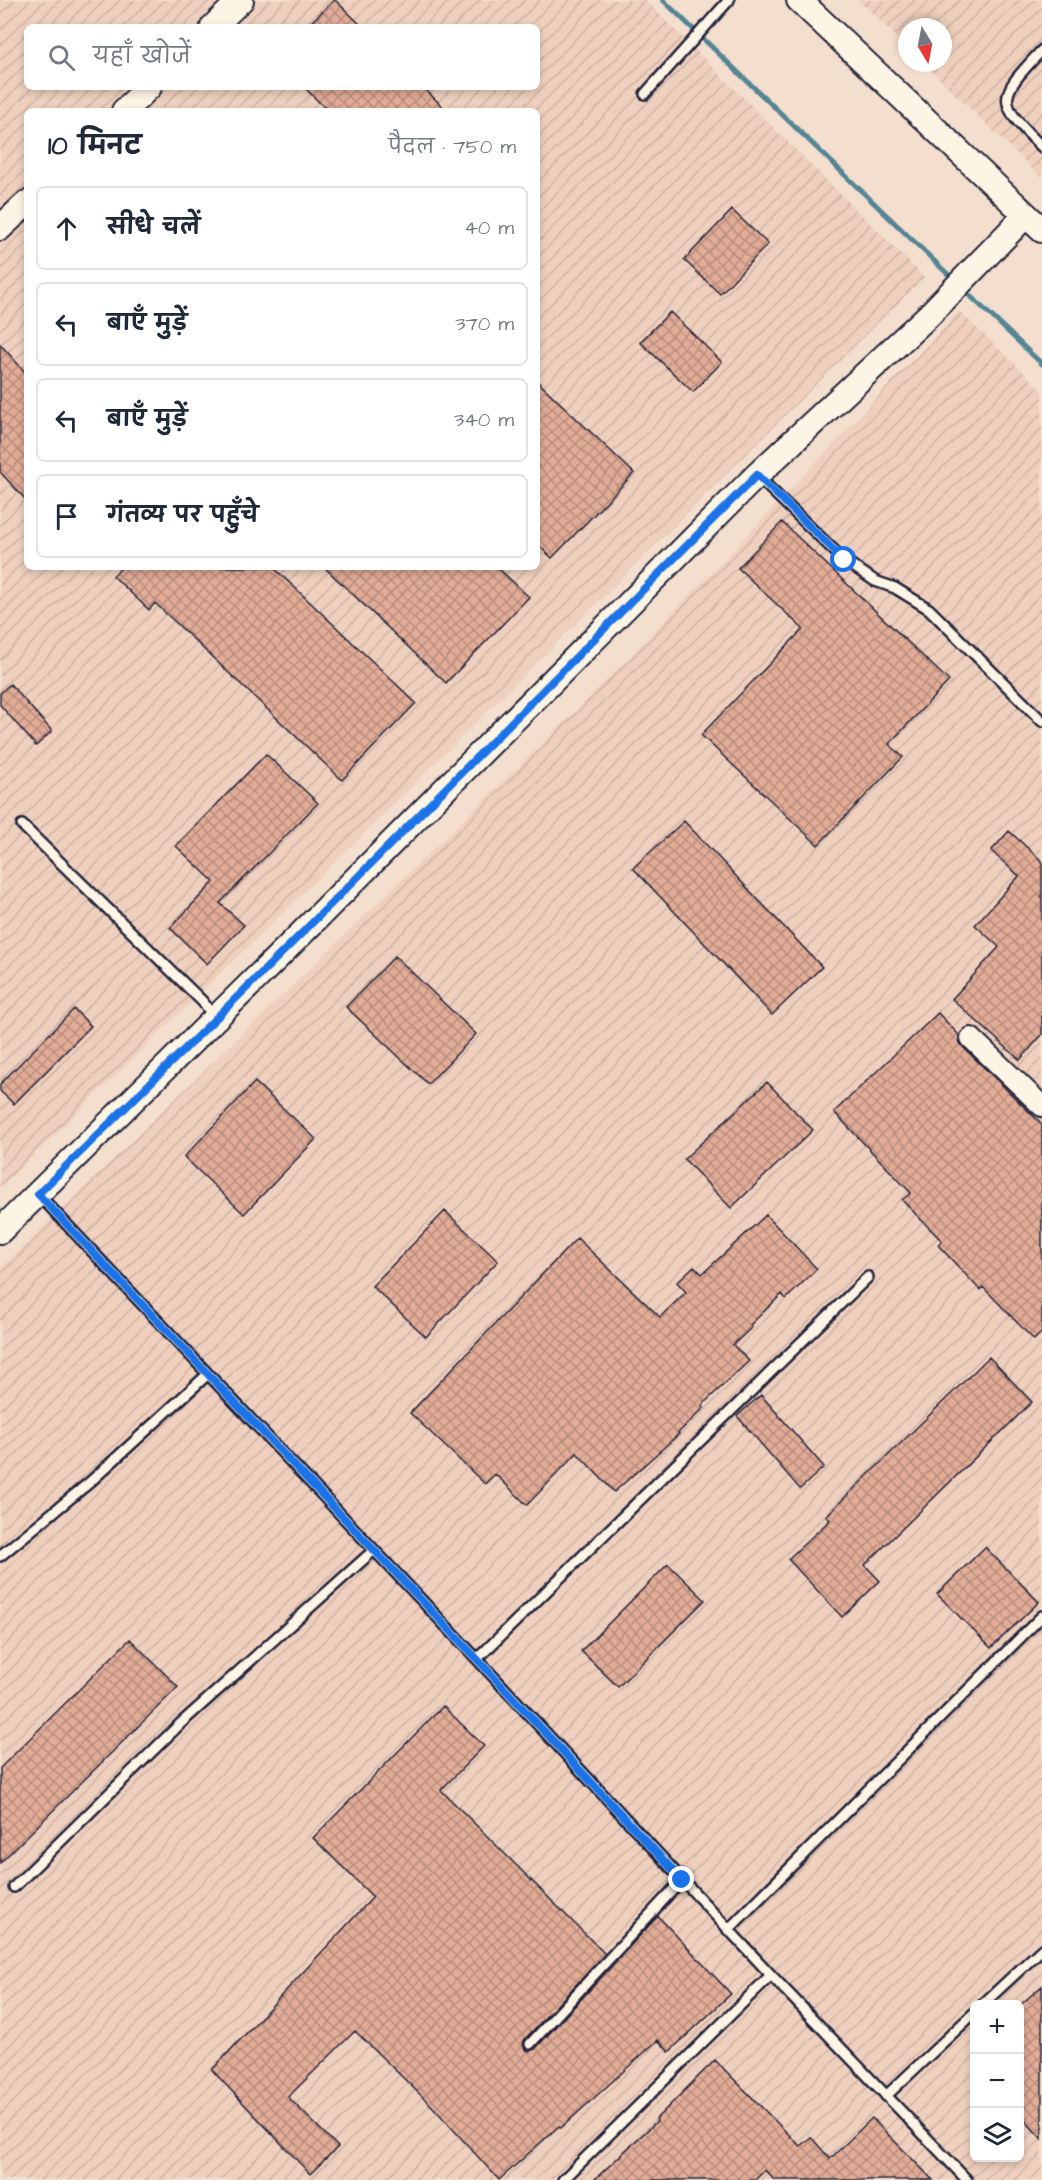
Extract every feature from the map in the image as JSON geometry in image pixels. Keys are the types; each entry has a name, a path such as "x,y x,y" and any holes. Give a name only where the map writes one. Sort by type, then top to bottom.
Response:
{"street":[{"path":"216,24 241,0"},
{"path":"0,1231 215,1019 757,475 930,314 980,262 1034,223 799,0"},
{"path":"127,108 146,90"},
{"path":"0,228 24,205"},
{"path":"971,1038 1042,1106"}],"lane":[{"path":"645,94 729,0"},
{"path":"1042,50 1009,87 1007,100 1012,115 1042,147"},
{"path":"757,475 844,560 875,581 896,588 929,609 1042,721"},
{"path":"22,825 203,1002 215,1019"},
{"path":"38,1194 477,1659 728,1930 966,2180"},
{"path":"477,1659 868,1277"},
{"path":"0,1556 90,1482 208,1374"},
{"path":"14,1887 180,1724 374,1550"},
{"path":"728,1930 1042,1617"},
{"path":"530,2044 682,1880"},
{"path":"987,2000 1042,1949"},
{"path":"563,2180 771,1975"},
{"path":"886,2096 970,2018"}],"shaded area":[{"path":"0,0 645,0 924,277 366,832 0,1188"},
{"path":"858,0 1042,0 1042,178 932,72 952,72 952,18 898,18 898,38"},
{"path":"959,311 1042,390 1042,2180 0,2180 0,1269 585,702 722,562"}],"building":[{"path":"335,0 360,24 309,24"},
{"path":"307,90 426,90 444,108 325,108"},
{"path":"732,210 768,244 720,294 684,260"},
{"path":"670,312 722,362 693,392 640,342"},
{"path":"0,344 24,371 24,498 0,472"},
{"path":"540,384 634,473 552,558 540,547"},
{"path":"782,522 949,681 889,744 903,757 818,845 701,735 803,629 738,568"},
{"path":"119,570 276,570 416,703 342,780 155,603 149,610 113,576"},
{"path":"327,570 500,570 529,597 446,683"},
{"path":"10,684 52,731 36,746 0,705 0,693"},
{"path":"266,754 318,803 220,903 244,925 207,964 170,928 214,882 176,846"},
{"path":"684,821 822,967 772,1015 633,868"},
{"path":"1009,831 1042,861 1042,1035 1020,1060 952,999 999,947 975,925 1019,876 991,851"},
{"path":"395,956 476,1034 428,1084 346,1007"},
{"path":"74,1009 91,1026 14,1104 0,1091 0,1084"},
{"path":"938,1013 959,1035 959,1041 963,1047 1042,1124 1042,1332 1034,1340 983,1287 980,1290 938,1245 942,1241 902,1200 911,1193 834,1112"},
{"path":"255,1082 316,1139 244,1214 184,1157"},
{"path":"767,1082 813,1130 731,1208 684,1159"},
{"path":"445,1211 498,1261 426,1337 372,1286"},
{"path":"766,1215 817,1269 786,1299 782,1294 750,1325 752,1327 733,1345 749,1361 702,1405 704,1408 679,1434 614,1492 577,1453 527,1505 495,1474 485,1484 410,1413 577,1238 660,1317 686,1292 677,1282 694,1266 702,1274"},
{"path":"989,1357 1032,1402 865,1565 880,1581 842,1617 788,1559 830,1520 826,1516"},
{"path":"761,1395 824,1467 800,1489 737,1416"},
{"path":"985,1547 1039,1602 991,1648 937,1594"},
{"path":"668,1564 705,1600 618,1687 581,1651"},
{"path":"130,1639 178,1687 0,1863 0,1768"},
{"path":"443,1706 484,1746 441,1790 605,1954 525,2039 523,2043 525,2049 529,2051 535,2049 658,1916 731,1994 669,2052 658,2040 561,2128 559,2126 499,2180 432,2106 355,2031 288,2097 338,2147 310,2174 212,2070 373,1897 313,1838"},
{"path":"1042,1986 1042,2139 1024,2119 1024,2002"},
{"path":"715,2060 800,2146 811,2137 830,2159 872,2118 933,2180 774,2180 765,2170 755,2180 594,2180 657,2121 656,2119"}],"waterway":[{"path":"663,0 954,280"},
{"path":"963,289 1042,364"}],"route":[{"path":"682,1880 477,1659 38,1194 302,933 757,475 844,560"}]}
